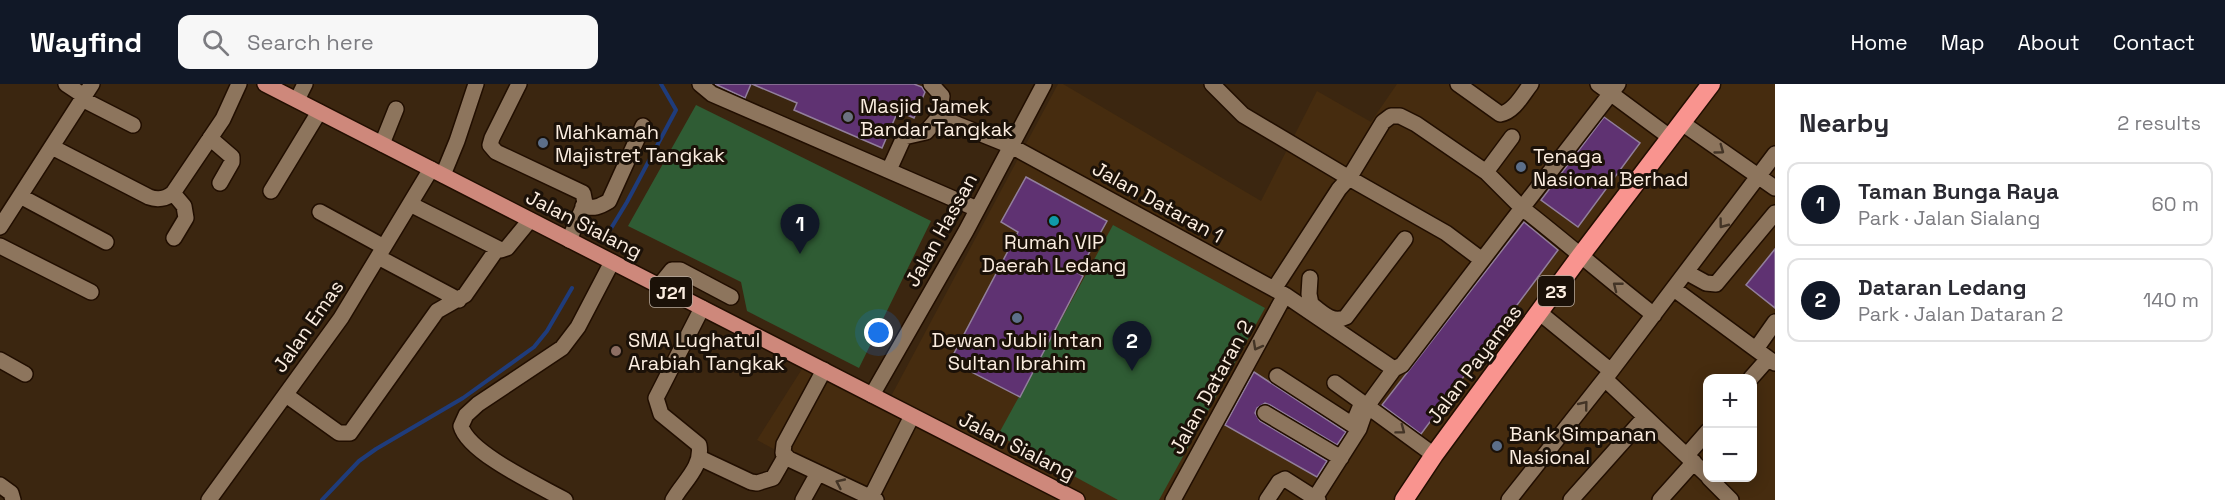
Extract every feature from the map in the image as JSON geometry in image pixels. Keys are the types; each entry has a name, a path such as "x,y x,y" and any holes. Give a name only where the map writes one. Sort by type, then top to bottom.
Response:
{"highway":[{"name":"Jalan Payamas","path":"1404,500 1434,455 1581,255 1711,84"}],"main road":[{"name":"Jalan Sialang","path":"265,84 1077,500"}],"street":[{"path":"66,84 86,93 133,125"},
{"path":"52,147 152,199 163,198 173,193 223,119 238,84"},
{"path":"297,100 305,84"},
{"name":"Jalan Emas","path":"209,500 341,318 410,204 437,172 457,141 476,84"},
{"path":"519,84 490,146 496,152 580,191 585,196 569,240"},
{"path":"700,84 712,94 977,209"},
{"path":"889,170 904,137 926,132 939,117 942,96 931,84"},
{"path":"1212,84 1244,116 1446,233 1482,260"},
{"path":"1458,84 1500,114 1504,114 1511,109 1531,84"},
{"path":"1598,84 1615,89 1671,138"},
{"name":"Jalan Hassan","path":"872,395 977,209 1041,85"},
{"path":"1267,500 1279,482 1286,479 1317,499 1367,406 1394,369 1402,365 1615,89"},
{"path":"0,227 86,93"},
{"path":"382,144 396,109"},
{"path":"272,191 319,112"},
{"name":"Jalan Dataran 2","path":"1173,500 1279,292 1339,189 1349,178 1383,122 1391,116 1400,116 1416,124 1486,172"},
{"name":"Jalan Dataran 1","path":"939,117 1011,146 1279,292 1394,369"},
{"path":"1682,123 1775,188"},
{"path":"583,206 600,207 609,201 642,126"},
{"path":"1512,137 1486,172 1522,208 1654,315"},
{"path":"210,138 232,157 232,162 220,183"},
{"path":"1512,499 1775,154"},
{"path":"173,193 184,206 186,218 174,238"},
{"path":"20,196 106,242"},
{"path":"410,204 497,249 507,248 530,220"},
{"path":"320,212 459,300"},
{"path":"1686,272 1706,283 1716,284 1775,213"},
{"path":"1310,278 1311,304 1334,320 1340,320 1346,317 1405,240"},
{"path":"0,246 91,292"},
{"path":"286,395 339,433 350,433 437,311 465,295 497,249"},
{"path":"565,500 508,469 472,444 462,432 461,426 466,415 478,404 562,348 578,327 612,262"},
{"path":"659,286 672,270 680,270 731,297"},
{"path":"1674,289 1766,358"},
{"path":"673,500 700,458 699,445 661,414 656,399 702,308"},
{"path":"1540,312 1608,375 1645,417 1703,471"},
{"path":"1754,374 1766,358 1775,322"},
{"path":"0,360 26,374"},
{"path":"824,370 782,448 785,456 811,470 873,499 912,416"},
{"path":"1276,376 1355,427"},
{"path":"1335,383 1360,401 1355,427"},
{"path":"1367,406 1434,455"},
{"path":"1265,413 1341,458"},
{"path":"1571,500 1645,417"},
{"path":"1660,500 1703,438"},
{"path":"700,458 757,483 773,478 785,456"},
{"path":"803,500 811,470"},
{"path":"1713,482 1731,500"},
{"path":"0,485 11,493 13,500"}],"shaded area":[{"path":"1058,84 1063,84 1261,201 1317,91 1371,122 1397,84 1775,84 1775,500 869,500 757,440 809,358 889,400"}],"green space":[{"path":"696,105 931,221 859,368 747,311 741,282 628,226"},
{"path":"1113,225 1265,308 1159,500 1118,500 998,435"}],"building":[{"path":"715,84 751,84 745,98"},
{"name":"Masjid Jamek Bandar Tangkak","path":"752,84 914,84 922,87 925,92 914,118 898,111 882,148 794,110 797,103"},
{"path":"1604,117 1640,143 1578,227 1541,200"},
{"name":"Dewan Jubli Intan Sultan Ibrahim","path":"1026,177 1107,221 1078,273 1083,276 1020,397 950,361 1018,232 1001,222"},
{"path":"1524,222 1558,250 1421,434 1382,405"},
{"path":"1775,249 1775,308 1746,285"},
{"path":"1254,372 1346,432 1337,445 1270,405 1265,403 1257,408 1255,413 1260,421 1327,461 1317,477 1225,425"}],"waterway":[{"path":"602,234 610,230 627,202 676,110 661,84"},
{"path":"322,500 359,461 463,398 534,347 547,331 572,288"}],"place":[{"name":"Masjid Jamek Bandar Tangkak","path":"848,117"},
{"name":"Mahkamah Majistret Tangkak","path":"543,143"},
{"name":"Tenaga Nasional Berhad","path":"1521,167"},
{"name":"Rumah VIP Daerah Ledang","path":"1054,221"},
{"name":"Taman Bunga Raya","path":"800,254"},
{"name":"Dewan Jubli Intan Sultan Ibrahim","path":"1017,318"},
{"name":"SMA Lughatul Arabiah Tangkak","path":"616,351"},
{"name":"Dataran Ledang","path":"1132,371"},
{"name":"Bank Simpanan Nasional","path":"1497,446"}]}
